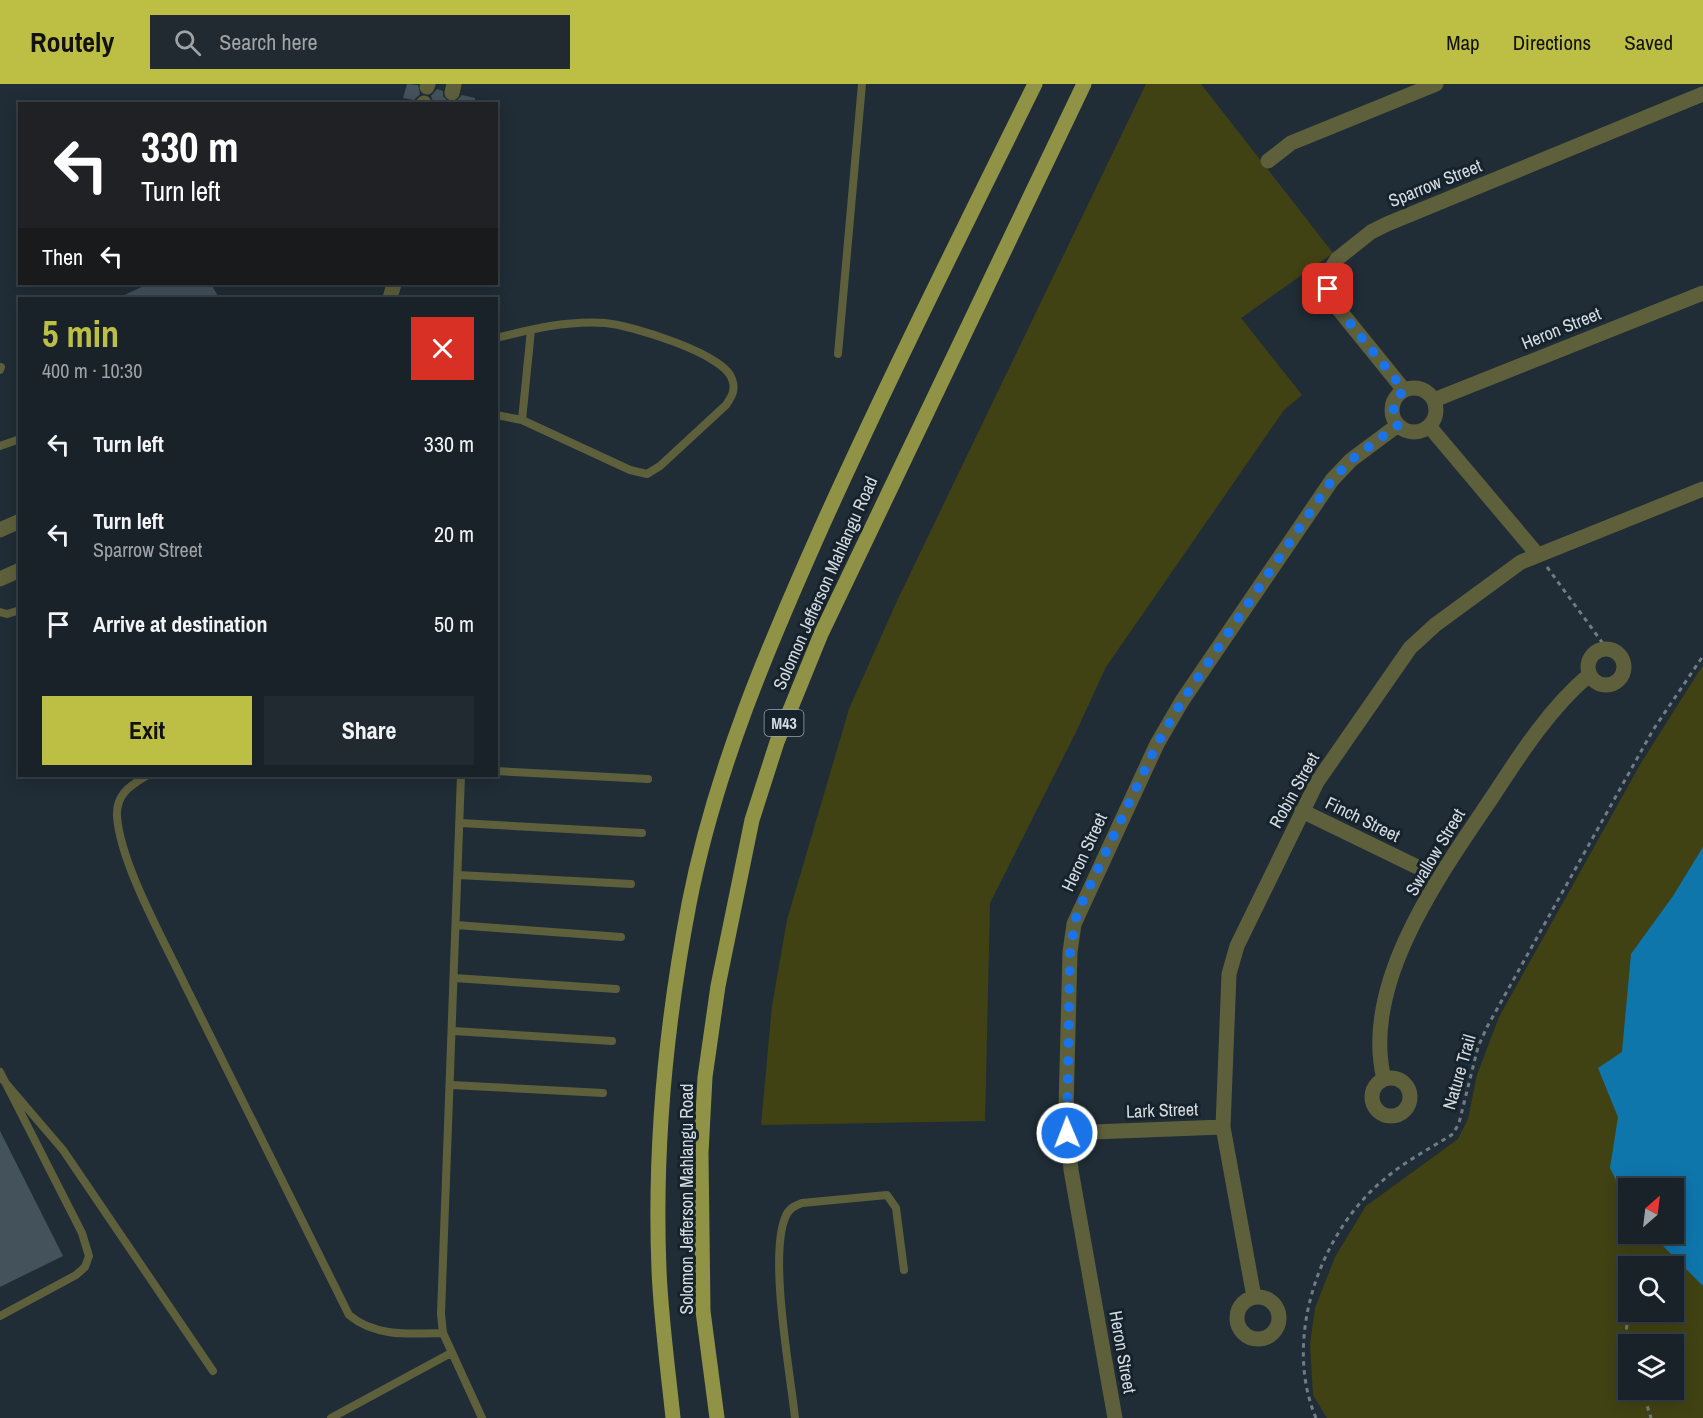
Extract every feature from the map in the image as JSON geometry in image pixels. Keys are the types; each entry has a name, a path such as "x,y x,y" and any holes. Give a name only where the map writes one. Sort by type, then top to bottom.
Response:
{"main road":[{"name":"Solomon Jefferson Mahlangu Road","path":"673,1418 659,1272 660,1125 676,980 690,900 712,810 736,727 774,633 864,433 1035,84"},
{"name":"Solomon Jefferson Mahlangu Road","path":"717,1418 703,1311 701,1153 705,1077 718,986 752,820 777,742 821,634 1084,84"}],"street":[{"path":"1268,161 1291,143 1436,84"},
{"name":"Sparrow Street","path":"1404,390 1330,296 1328,274 1337,259 1371,232 1387,224 1703,94"},
{"name":"Heron Street","path":"1434,400 1703,292"},
{"path":"1418,388 1434,400 1436,414 1430,426 1417,432 1410,432 1398,425 1393,418 1394,402 1404,390 1418,388"},
{"name":"Heron Street","path":"1114,1418 1071,1170 1067,1133 1070,952 1077,913 1157,744 1182,701 1332,480 1351,460 1398,425"},
{"path":"1430,426 1537,554"},
{"name":"Robin Street","path":"1254,1297 1223,1127 1229,974 1232,959 1317,782 1400,659 1454,611 1509,568 1537,554 1703,489"},
{"path":"0,530 18,521"},
{"path":"0,579 18,571"},
{"path":"1607,649 1622,657 1624,669 1620,679 1604,686 1593,681 1589,675 1590,658 1599,650 1607,649"},
{"name":"Swallow Street","path":"1384,1079 1380,1036 1386,998 1406,942 1438,877 1560,702 1589,675"},
{"name":"Finch Street","path":"1302,811 1438,877"},
{"name":"Lark Street","path":"1067,1133 1223,1127"}],"lane":[{"path":"838,354 862,84"},
{"path":"498,338 567,323 597,323 643,330 677,342 724,368 732,378 734,393 726,405 660,466 647,474 630,470 522,420 498,415"},
{"path":"522,420 531,330"},
{"path":"0,446 18,440"},
{"path":"0,612 7,614 18,611"},
{"path":"498,771 648,779"},
{"path":"145,777 124,790 119,801 117,815 121,844 157,928 348,1316 361,1326 380,1331 443,1333"},
{"path":"461,777 451,1085 441,1277 443,1333 482,1418"},
{"path":"460,823 642,833"},
{"path":"458,875 631,884"},
{"path":"456,925 621,937"},
{"path":"454,978 616,989"},
{"path":"453,1031 612,1041"},
{"path":"0,1072 82,1233 89,1256 80,1272 0,1316"},
{"path":"4,1081 63,1150 213,1371"},
{"path":"451,1085 603,1093"},
{"path":"795,1418 779,1268 780,1240 785,1216 792,1207 802,1203 887,1195 897,1208 904,1270"},
{"path":"332,1418 451,1353"}],"path":[{"path":"1537,554 1607,649"},
{"name":"Nature Trail","path":"1316,1418 1307,1397 1303,1336 1313,1288 1332,1245 1356,1210 1381,1182 1453,1134 1459,1123 1478,1047 1487,1027 1653,730 1703,656"},
{"path":"1626,1334 1628,1325"},
{"path":"1645,1400 1651,1418"}],"shaded area":[{"path":"1146,84 1201,84 1333,253 1241,318 1302,395 1284,410 1106,667 990,903 985,1121 761,1125 772,1006 787,920 849,709 897,601"},
{"path":"1703,665 1703,1418 1327,1418 1313,1395 1310,1344 1315,1308 1335,1257 1366,1206 1458,1139 1468,1119 1477,1075 1499,1017 1641,763"}],"water":[{"path":"1703,847 1703,1286 1684,1267 1684,1256 1673,1256 1661,1244 1684,1244 1684,1178 1618,1178 1618,1184 1610,1168 1618,1117 1598,1068 1622,1052 1631,954 1673,896"}],"building":[{"path":"407,84 418,85 420,94 414,100 403,98"},
{"path":"437,89 443,91 443,96 449,102 433,102 431,96"},
{"path":"462,95 475,98 475,102 455,102"},
{"path":"146,285 212,285 218,297 120,297"},
{"path":"0,1131 63,1256 0,1287"}],"route":[{"path":"1067,1133 1070,952 1077,913 1157,744 1182,701 1332,480 1351,460 1398,425 1393,418 1392,410 1398,395 1404,390 1336,306 1328,289"}]}
